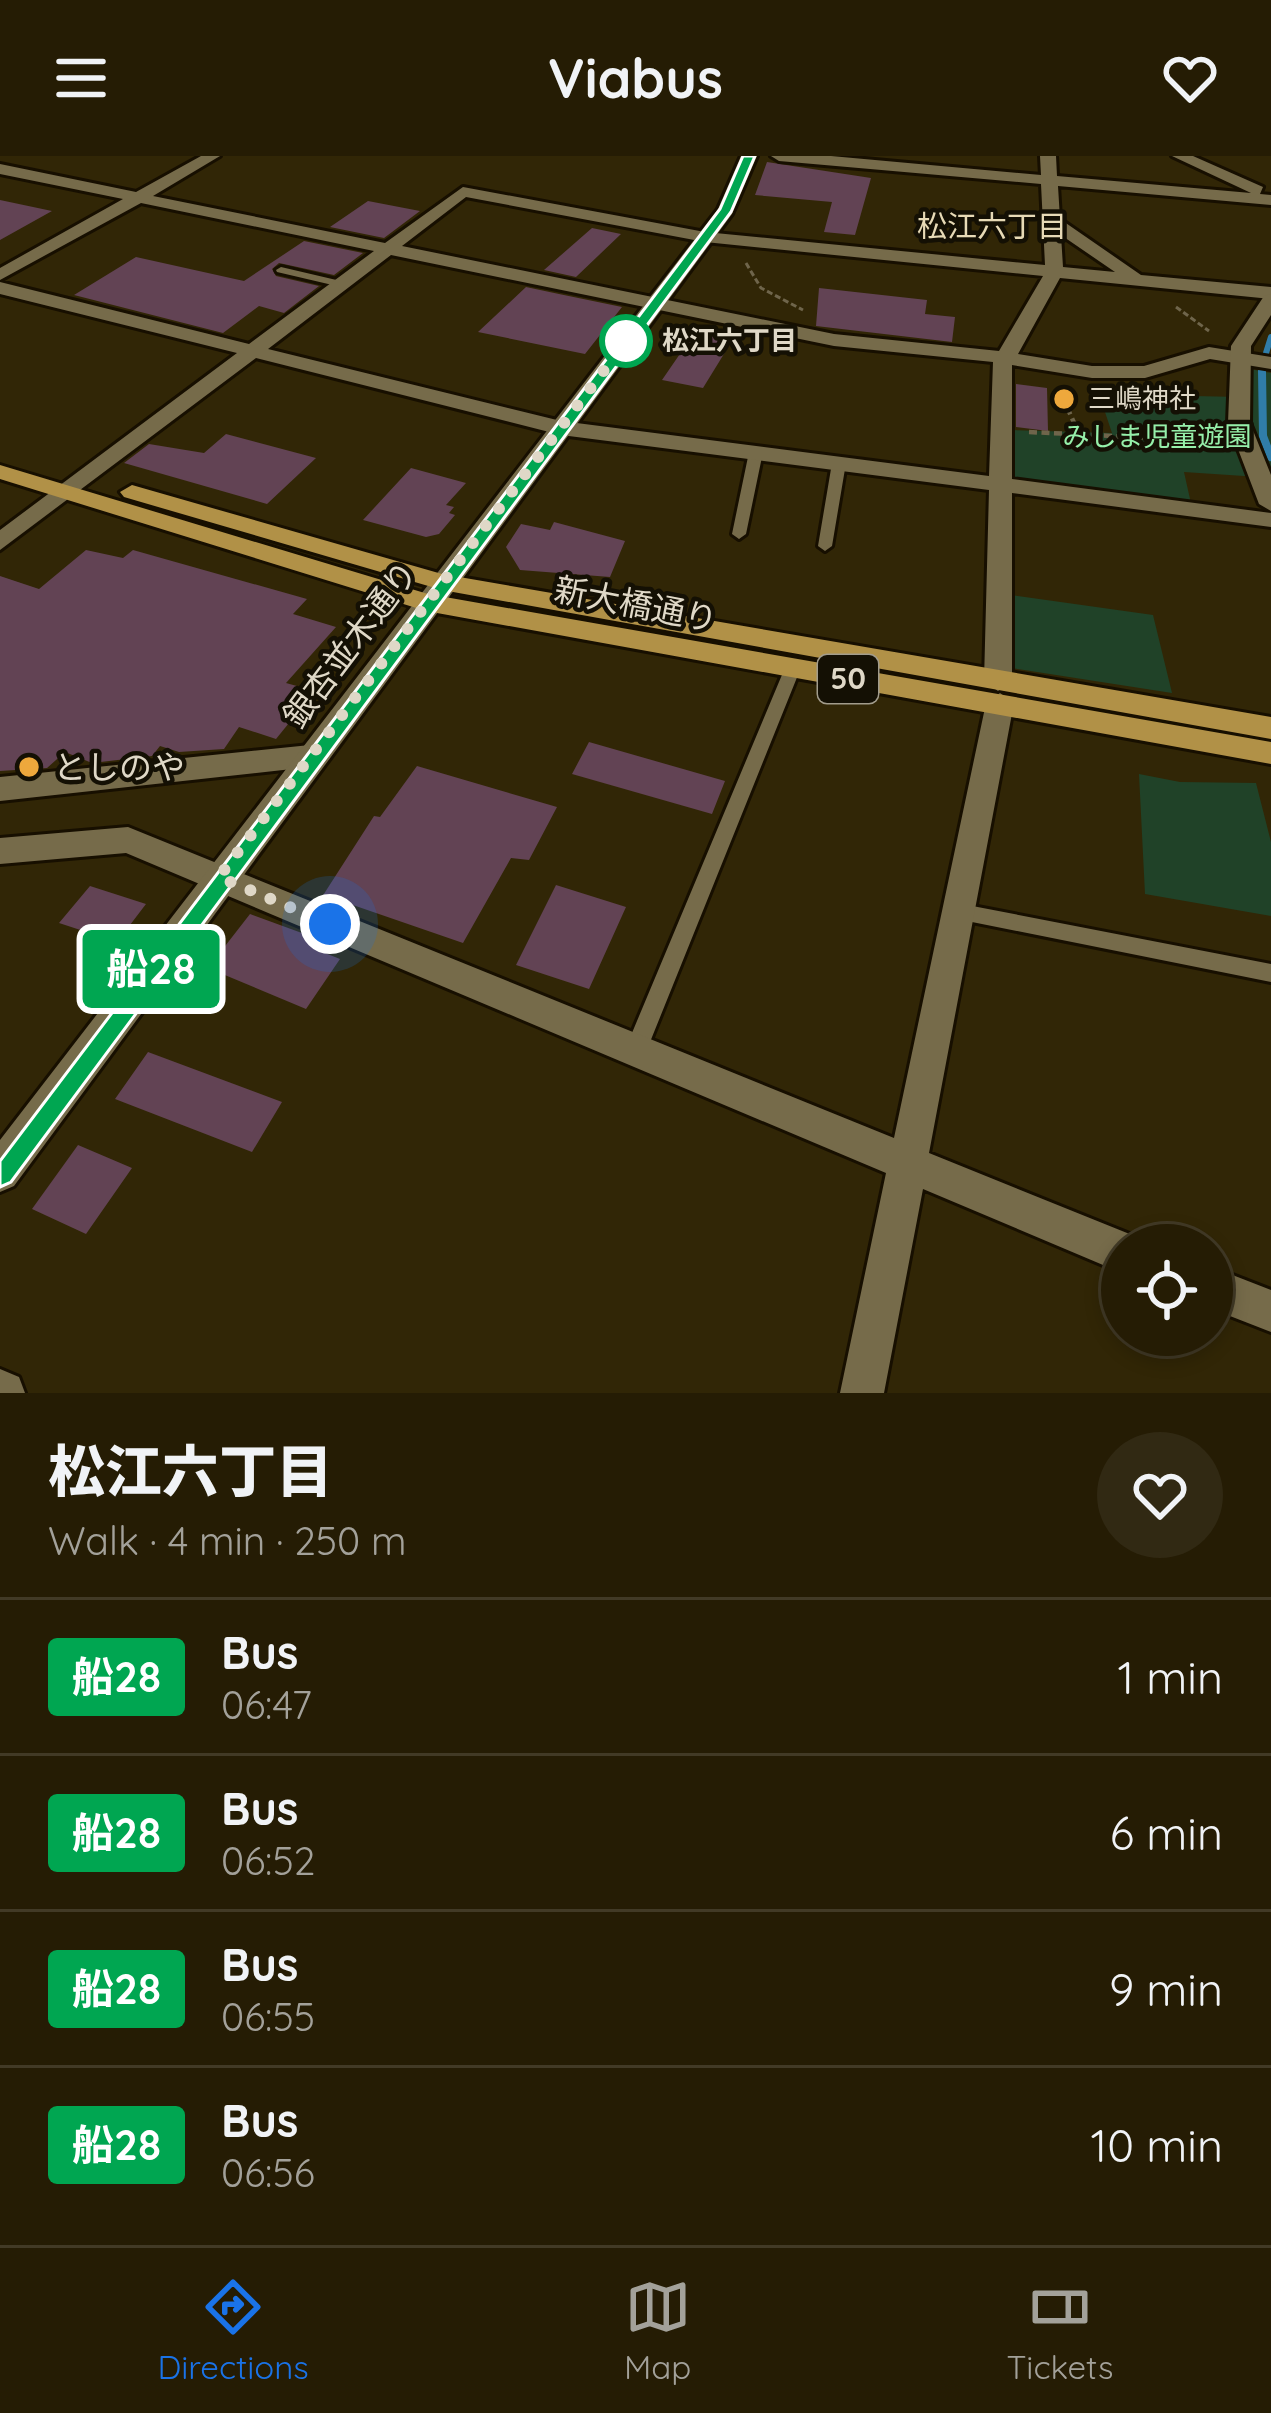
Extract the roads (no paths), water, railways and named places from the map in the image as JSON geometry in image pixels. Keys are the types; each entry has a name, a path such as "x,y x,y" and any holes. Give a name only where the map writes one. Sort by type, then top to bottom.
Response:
{"main road":[{"name":"新大橋通り","path":"0,451 75,485"},
{"name":"新大橋通り","path":"0,472 75,485 434,592 792,670 1271,728"},
{"name":"新大橋通り","path":"434,592 999,692 1271,753"}],"street":[{"path":"0,275 212,156"},
{"name":"銀杏並木通り","path":"0,1172 654,304 718,238 749,156"},
{"path":"779,156 1271,198"},
{"path":"862,1393 905,1166 962,912 999,692 1002,364 1054,272 1048,156"},
{"path":"1180,156 1271,198"},
{"path":"0,169 806,334 1109,372 1145,372 1209,353 1271,363"},
{"path":"0,542 463,193 718,238 1271,297 1245,337 1239,423 1271,503"},
{"path":"1054,223 1139,280"},
{"path":"0,288 561,428 1271,520"},
{"path":"0,789 310,756"},
{"path":"0,851 128,841 1101,1244"},
{"path":"1233,1296 1271,1311"}],"lane":[{"path":"281,270 341,284"},
{"path":"739,534 756,452"},
{"path":"825,546 838,463"},
{"path":"635,1052 792,670"},
{"path":"962,912 1271,973"}],"waterway":[{"path":"1266,353 1271,337"},
{"path":"1262,371 1263,436 1271,457"}],"place":[{"name":"松江六丁目","path":"626,341"},
{"name":"三嶋神社","path":"1064,399"},
{"name":"としのや","path":"29,767"}],"district":[{"name":"松江六丁目","path":"992,227"}],"park label":[{"name":"みしま児童遊園","path":"1157,437"}]}
